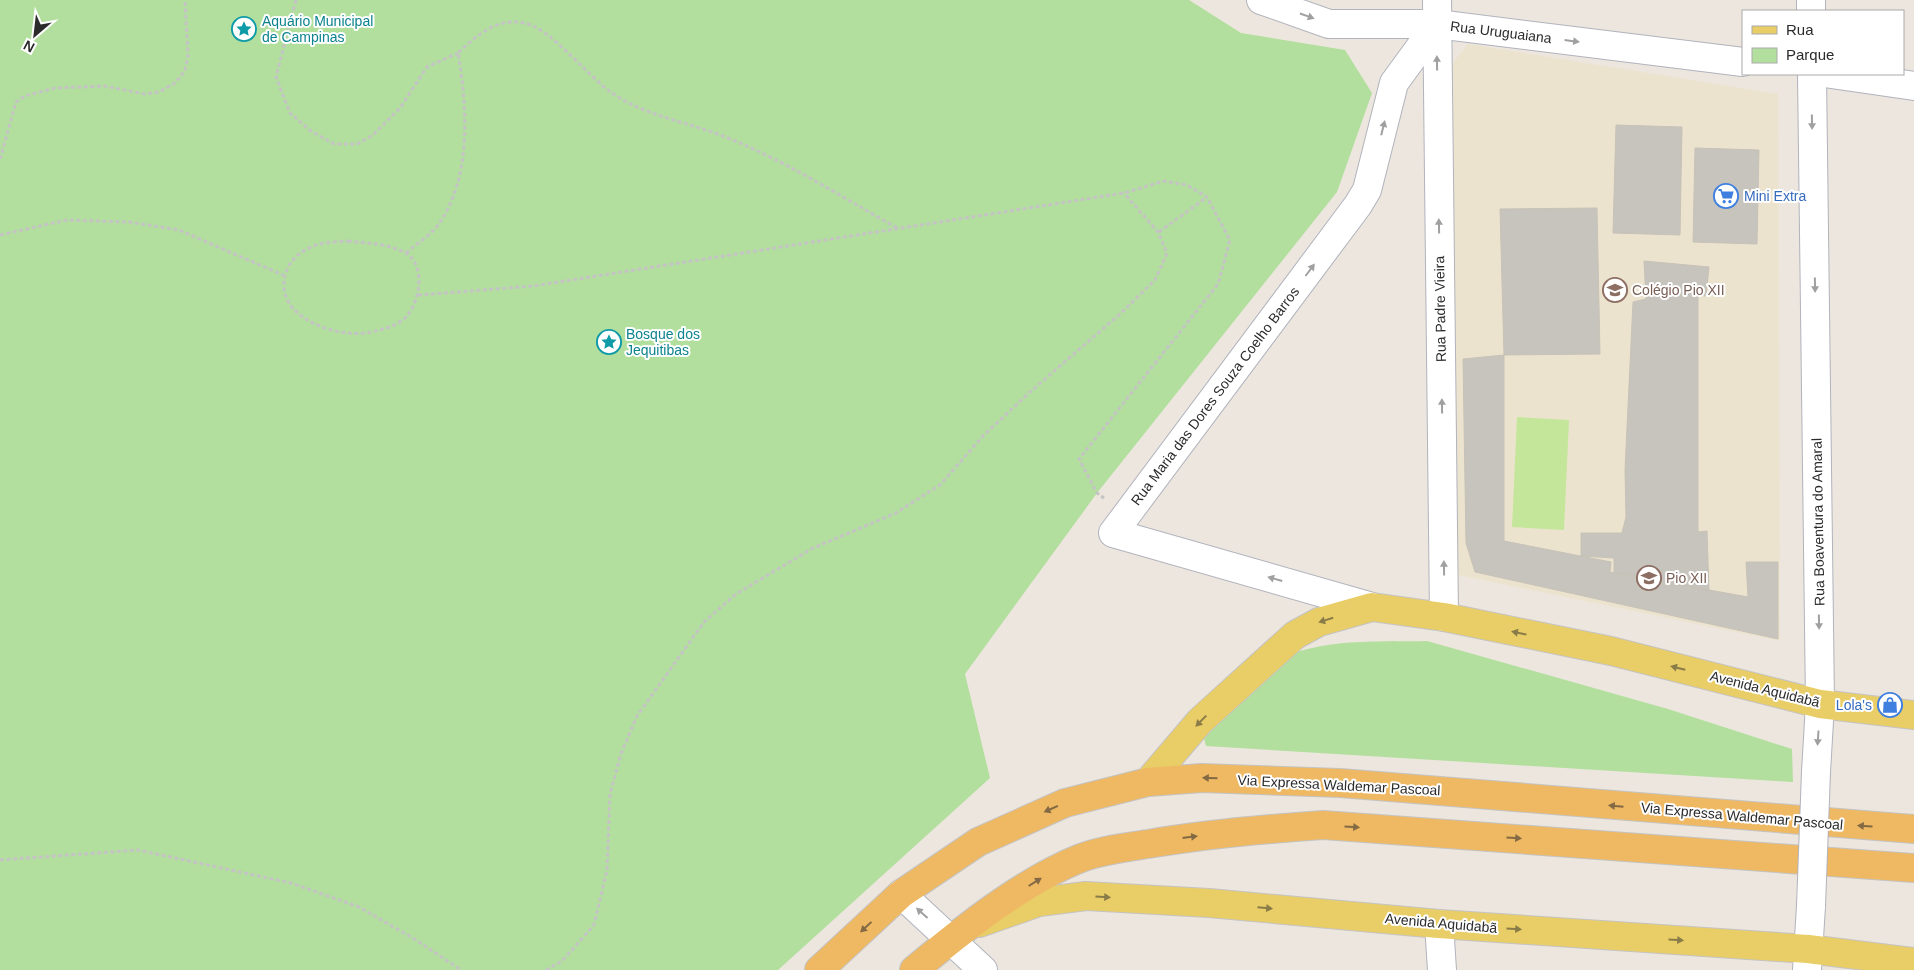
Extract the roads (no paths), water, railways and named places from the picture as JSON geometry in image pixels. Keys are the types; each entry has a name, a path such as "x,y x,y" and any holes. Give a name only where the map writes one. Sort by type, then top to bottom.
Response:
{"highway":[{"name":"Via Expressa Waldemar Pascoal","path":"819,970 902,894 978,842 1065,803 1148,782 1202,778 1340,783 1914,829"},
{"path":"914,970 961,932 1038,879 1082,858 1179,839 1241,831 1322,825 1914,868"}],"main road":[{"name":"Rua Uruguaiana","path":"1261,0 1329,24 1437,12 1742,62"},
{"name":"Rua Maria das Dores Souza Coelho Barros","path":"1372,607 1113,533 1367,190 1394,83 1437,12"},
{"name":"Rua Padre Vieira","path":"1437,12 1444,617"},
{"name":"Rua Boaventura do Amaral","path":"1807,960 1820,704 1812,75"},
{"path":"1838,75 1914,86"},
{"name":"Avenida Aquidabã","path":"1148,782 1200,721 1295,635 1319,622 1372,607 1444,617 1611,651 1820,704 1914,716"},
{"path":"902,894 961,932 983,970"},
{"name":"Avenida Aquidabã","path":"961,932 1039,902 1086,896 1209,904 1439,924 1807,960 1914,962"},
{"path":"1439,924 1442,970"}],"place":[{"name":"Aquário Municipal de Campinas","path":"244,29"},
{"name":"Mini Extra","path":"1726,196"},
{"name":"Colégio Pio XII","path":"1615,290"},
{"name":"Bosque dos Jequitibas","path":"609,342"},
{"name":"Pio XII","path":"1649,578"},
{"name":"Lola's","path":"1890,705"}]}
